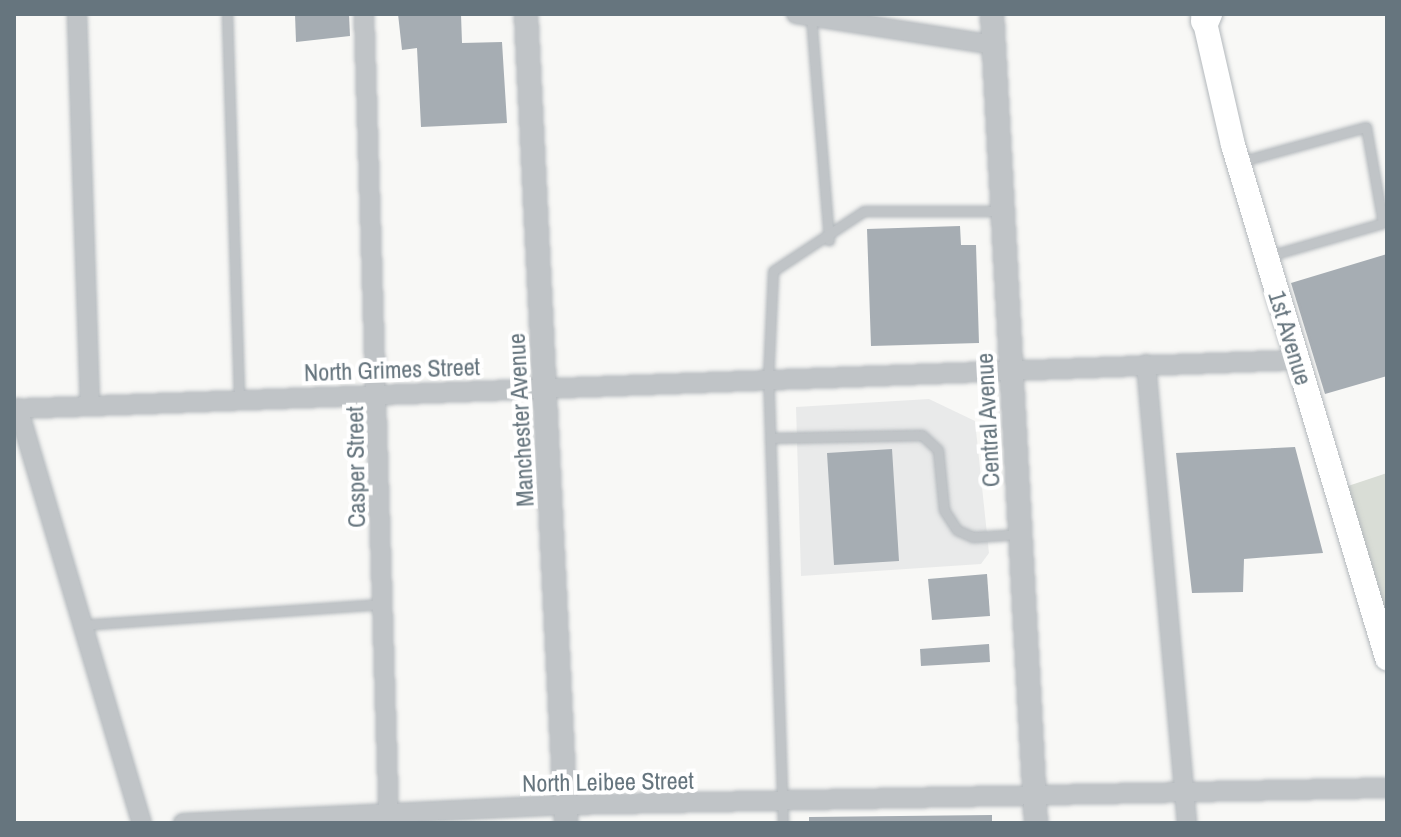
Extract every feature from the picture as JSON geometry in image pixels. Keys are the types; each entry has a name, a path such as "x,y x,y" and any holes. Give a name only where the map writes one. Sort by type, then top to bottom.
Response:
{"main road":[{"name":"1st Avenue","path":"1206,16 1239,162 1387,658"}],"street":[{"path":"77,14 90,403"},
{"name":"Casper Street","path":"364,14 379,395 389,818"},
{"name":"Manchester Avenue","path":"526,14 566,814"},
{"name":"Central Avenue","path":"992,14 1036,823"},
{"path":"804,15 993,45"},
{"name":"North Grimes Street","path":"15,407 1297,360"},
{"path":"1146,364 1187,823"},
{"path":"15,407 77,625 142,823"},
{"name":"North Leibee Street","path":"183,823 566,814 783,803 1184,790 1387,788"}],"lane":[{"path":"227,14 239,398"},
{"path":"804,15 829,240"},
{"path":"1239,162 1366,127 1379,170 1383,223 1266,257"},
{"path":"783,823 768,378 773,271 829,240 864,211 1003,211"},
{"path":"770,438 922,435 938,450 944,510 957,530 973,537 1021,534"},
{"path":"77,625 384,604"}],"shaded area":[{"path":"929,399 975,421 989,553 981,564 801,576 796,407"},
{"path":"1387,473 1387,658 1336,490"}],"building":[{"path":"295,14 349,14 350,36 296,42"},
{"path":"398,14 461,14 462,43 502,42 507,123 421,127 417,48 402,50"},
{"path":"960,226 961,245 976,245 979,343 871,346 867,229"},
{"path":"1387,254 1387,376 1325,394 1291,283"},
{"path":"1295,447 1323,553 1244,559 1243,592 1192,593 1176,453"},
{"path":"892,449 899,561 834,565 827,453"},
{"path":"987,574 990,616 932,620 928,579"},
{"path":"989,644 990,662 921,666 920,649"},
{"path":"992,815 992,823 809,823 809,817"}]}
